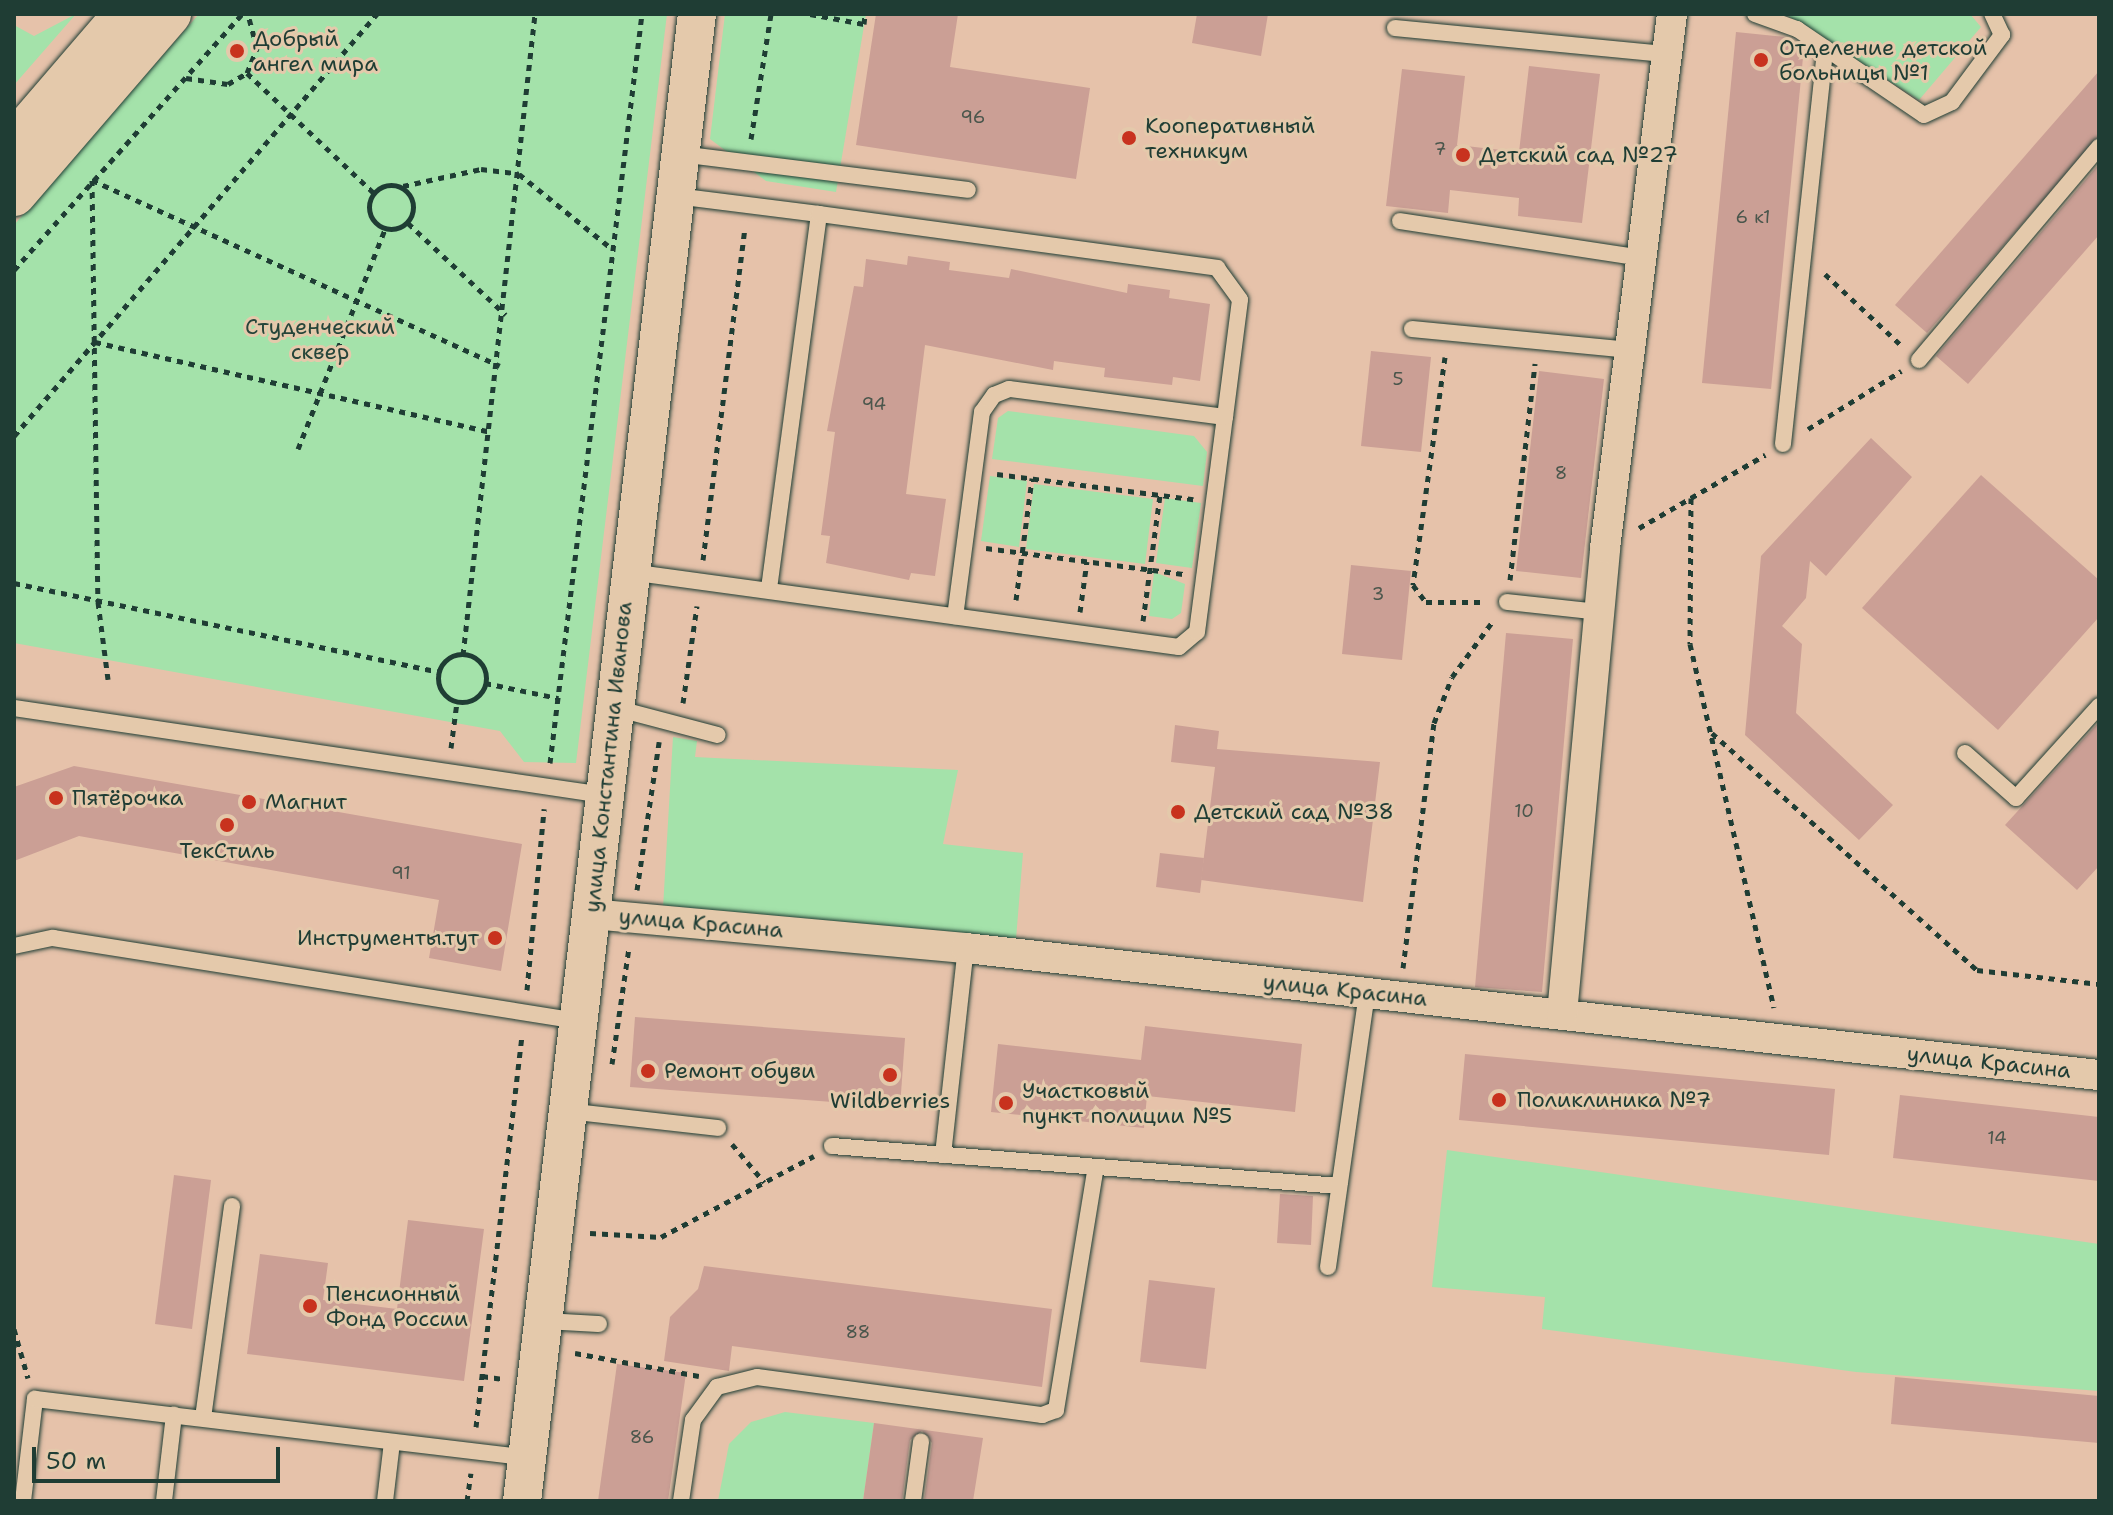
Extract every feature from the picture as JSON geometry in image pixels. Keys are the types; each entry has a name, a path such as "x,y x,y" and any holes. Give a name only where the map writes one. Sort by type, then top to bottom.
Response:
{"main road":[{"path":"14,144 126,14"},
{"path":"14,194 169,14"}],"street":[{"name":"улица Константина Иванова","path":"522,1501 527,1458 561,1322 567,1111 628,572 697,14"},
{"path":"1562,1014 1599,612 1672,14"},
{"name":"улица Красина","path":"591,914 634,915 966,948 2099,1075"}],"lane":[{"path":"1755,14 1825,48 1924,115 1952,102 2002,35 1992,14"},
{"path":"1395,28 1667,54"},
{"path":"1783,444 1825,48"},
{"path":"1919,360 2099,147"},
{"path":"680,154 968,190"},
{"path":"628,572 1179,647 1194,638 1240,300 1217,268 675,196"},
{"path":"769,590 819,214"},
{"path":"1400,221 1642,258"},
{"path":"1412,329 1630,350"},
{"path":"955,616 982,412 1002,391 1225,417"},
{"path":"1507,602 1599,612"},
{"path":"1965,753 2016,798 2099,706"},
{"path":"14,708 604,795"},
{"path":"615,708 718,735"},
{"path":"14,946 53,938 578,1021"},
{"path":"943,1155 966,948"},
{"path":"1328,1267 1367,993"},
{"path":"567,1111 718,1128"},
{"path":"832,1146 1339,1186"},
{"path":"681,1501 693,1420 717,1387 757,1377 1042,1415 1056,1410 1096,1167"},
{"path":"203,1418 232,1206"},
{"path":"561,1322 599,1324"},
{"path":"23,1501 35,1399 527,1458"},
{"path":"164,1501 174,1415"},
{"path":"385,1501 392,1442"},
{"path":"913,1501 921,1442"}],"path":[{"path":"14,270 245,14 257,48 247,73"},
{"path":"14,436 377,14"},
{"path":"463,655 506,315 535,14"},
{"path":"473,1452 558,698 642,14"},
{"path":"748,162 771,14"},
{"path":"810,14 864,24 865,14"},
{"path":"186,78 207,86 247,73"},
{"path":"247,73 374,193 373,221 385,229 408,223"},
{"path":"374,193 481,169 519,174 611,248"},
{"path":"92,180 500,366"},
{"path":"92,180 98,602 108,679"},
{"path":"403,186 414,210 408,223"},
{"path":"605,1116 653,759 685,699 746,205"},
{"path":"408,223 506,315"},
{"path":"298,449 385,229"},
{"path":"1802,245 1841,296 1919,360"},
{"path":"1448,332 1413,585 1426,602 1507,602"},
{"path":"94,342 322,390 490,432"},
{"path":"1400,996 1434,723 1452,677 1507,602 1538,342"},
{"path":"975,471 1214,502"},
{"path":"1013,626 1032,478"},
{"path":"1140,642 1160,495"},
{"path":"1691,498 1690,644 1782,1039"},
{"path":"965,546 1204,576"},
{"path":"1077,634 1087,561"},
{"path":"14,583 439,672"},
{"path":"463,655 478,661 485,683 471,700 457,702 444,694 439,672 448,659 463,655"},
{"path":"485,683 558,698"},
{"path":"448,772 457,702"},
{"path":"1710,731 1977,970 2099,984"},
{"path":"718,1128 764,1182"},
{"path":"590,1233 661,1237 832,1146"},
{"path":"588,1248 592,1218"},
{"path":"561,1322 574,1353 572,1364"},
{"path":"14,1329 35,1399"},
{"path":"574,1353 695,1373 717,1387"},
{"path":"482,1376 512,1380"}],"green space":[{"path":"76,14 14,85 14,25 34,36"},
{"name":"Студенческий сквер","path":"199,14 667,14 576,763 524,762 500,731 14,643 14,225"},
{"path":"725,14 866,14 836,192 766,181 710,139"},
{"path":"1785,14 1970,14 1981,27 1919,100"},
{"path":"1008,411 1194,436 1207,452 1203,486 992,459 998,418"},
{"path":"990,476 1027,481 1019,547 981,541"},
{"path":"1034,484 1153,499 1145,564 1026,549"},
{"path":"1165,498 1201,503 1192,568 1156,563"},
{"path":"1154,572 1185,584 1181,613 1172,619 1149,616"},
{"path":"673,737 697,741 695,757 958,770 943,844 1023,853 1016,939 663,908"},
{"path":"1447,1150 2099,1244 2099,1391 1856,1372 1542,1329 1545,1297 1432,1287"},
{"path":"785,1412 874,1423 863,1501 718,1501 729,1444 751,1422"}],"building":[{"path":"876,14 958,14 950,67 1090,88 1076,179 856,145"},
{"path":"1197,14 1268,14 1261,56 1192,43"},
{"path":"1736,32 1786,37 1804,47 1771,389 1702,383"},
{"path":"1529,66 1600,74 1582,223 1518,216 1519,198 1450,190 1448,213 1386,206 1402,69 1465,76 1457,145 1519,152"},
{"path":"2099,71 2099,136 1927,333 1895,305"},
{"path":"2099,164 2099,235 1968,384 1936,356"},
{"path":"908,256 950,262 949,270 1009,278 1011,269 1127,293 1128,284 1170,290 1169,298 1210,304 1200,381 1173,377 1172,385 1104,377 1105,368 1054,361 1053,370 925,345 906,494 946,499 935,576 911,573 909,580 826,563 830,536 821,535 835,432 827,431 854,286 863,287 866,259 907,265"},
{"path":"1371,351 1431,357 1421,452 1361,446"},
{"path":"1539,371 1604,379 1581,578 1516,571"},
{"path":"1871,438 1912,477 1826,576 1810,561 1806,598 1782,626 1802,644 1796,713 1893,805 1859,840 1745,735 1761,556"},
{"path":"1981,475 2099,580 2099,617 1998,730 1862,608"},
{"path":"1351,565 1411,571 1402,660 1342,654"},
{"path":"1506,633 1573,639 1542,992 1475,987"},
{"path":"2099,722 2099,866 2077,890 2005,825"},
{"path":"1175,725 1219,731 1217,749 1380,762 1363,902 1201,880 1215,767 1171,762"},
{"path":"74,766 522,844 501,971 429,958 439,900 79,836 14,861 14,787"},
{"path":"1160,853 1204,858 1200,893 1156,887"},
{"path":"635,1017 905,1038 900,1107 630,1087"},
{"path":"1145,1026 1302,1044 1295,1112 1147,1096 1144,1128 991,1112 998,1044 1141,1060"},
{"path":"1465,1054 1835,1089 1829,1155 1459,1120"},
{"path":"1900,1095 2099,1117 2099,1181 1893,1158"},
{"path":"174,1175 211,1180 192,1329 155,1324"},
{"path":"1280,1194 1313,1196 1311,1245 1277,1243"},
{"name":"Пенсионный Фонд России","path":"408,1220 484,1229 464,1381 247,1354 260,1254 328,1263 323,1300 397,1309"},
{"path":"704,1266 1052,1309 1042,1387 732,1346 729,1371 664,1361 670,1317 698,1289"},
{"path":"1149,1280 1215,1288 1206,1369 1140,1362"},
{"path":"617,1364 686,1373 668,1501 598,1501"},
{"path":"1895,1377 2099,1396 2099,1443 1891,1424"},
{"path":"874,1423 983,1438 973,1501 924,1501 932,1443 922,1431 910,1440 902,1501 863,1501"}],"place":[{"name":"Добрый ангел мира","path":"237,51"},
{"name":"Отделение детской больницы №1","path":"1761,60"},
{"name":"Кооперативный техникум","path":"1129,138"},
{"name":"Детский сад №27","path":"1463,155"},
{"name":"Пятёрочка","path":"56,798"},
{"name":"Магнит","path":"249,802"},
{"name":"Детский сад №38","path":"1178,812"},
{"name":"ТекСтиль","path":"227,825"},
{"name":"Инструменты.тут","path":"495,938"},
{"name":"Ремонт обуви","path":"648,1071"},
{"name":"Wildberries","path":"890,1075"},
{"name":"Поликлиника №7","path":"1499,1100"},
{"name":"Участковый пункт полиции №5","path":"1006,1103"},
{"name":"Пенсионный Фонд России","path":"310,1306"}]}
